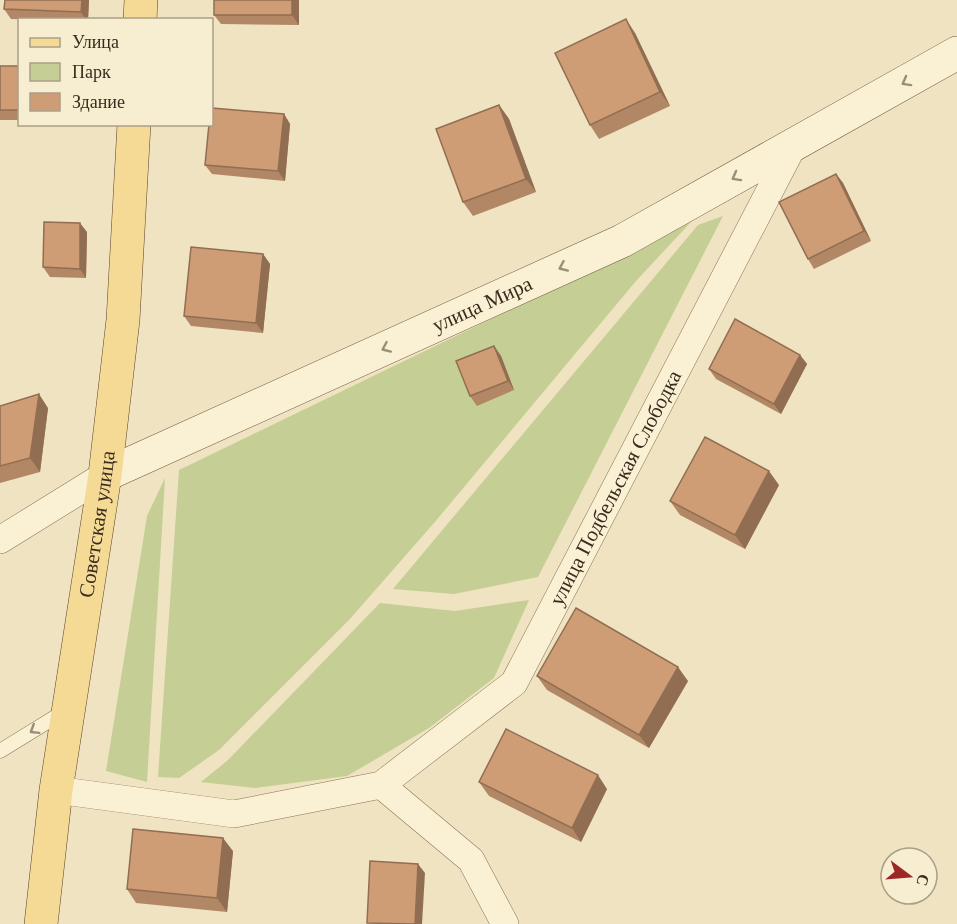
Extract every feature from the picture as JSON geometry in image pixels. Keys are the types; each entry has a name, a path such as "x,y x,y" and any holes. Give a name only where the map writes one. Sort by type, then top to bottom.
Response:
{"main road":[{"path":"140,18 141,0"},
{"name":"улица Мира","path":"105,475 622,241 957,53"},
{"name":"Советская улица","path":"41,924 56,790 105,475 123,320 134,126"}],"street":[{"name":"улица Подбельская Слободка","path":"381,785 514,683 794,144"},
{"name":"улица Мира","path":"0,540 105,475"},
{"path":"56,790 234,814 381,785 471,860 505,924"}],"lane":[{"path":"0,752 69,709"}],"green space":[{"path":"723,216 538,577 454,594 393,589 698,225"},
{"path":"691,222 636,281 434,523 349,620 219,750 179,778 158,777 179,470"},
{"path":"165,478 147,782 106,771 147,516"},
{"path":"529,600 494,678 429,728 347,776 255,788 201,782 228,760 380,603 455,611"}],"building":[{"path":"5,0 82,0 81,12 4,9"},
{"path":"214,0 292,0 292,15 214,15"},
{"path":"626,19 660,92 590,125 555,53"},
{"path":"0,66 18,66 18,110 0,110"},
{"path":"499,105 526,179 463,202 436,129"},
{"path":"213,108 284,114 278,171 205,165 209,126 213,126"},
{"path":"836,174 864,231 808,259 779,202"},
{"path":"44,222 80,223 80,269 43,267"},
{"path":"191,247 263,254 256,323 184,316"},
{"path":"735,319 800,355 774,404 709,369"},
{"path":"494,346 508,381 470,396 456,361"},
{"path":"39,394 30,458 0,466 0,406"},
{"path":"705,437 769,471 735,535 670,501"},
{"path":"576,608 678,667 639,735 537,676"},
{"path":"506,729 598,775 572,828 479,782"},
{"path":"133,829 223,838 217,898 127,889"},
{"path":"370,861 418,864 415,924 367,923"}]}
